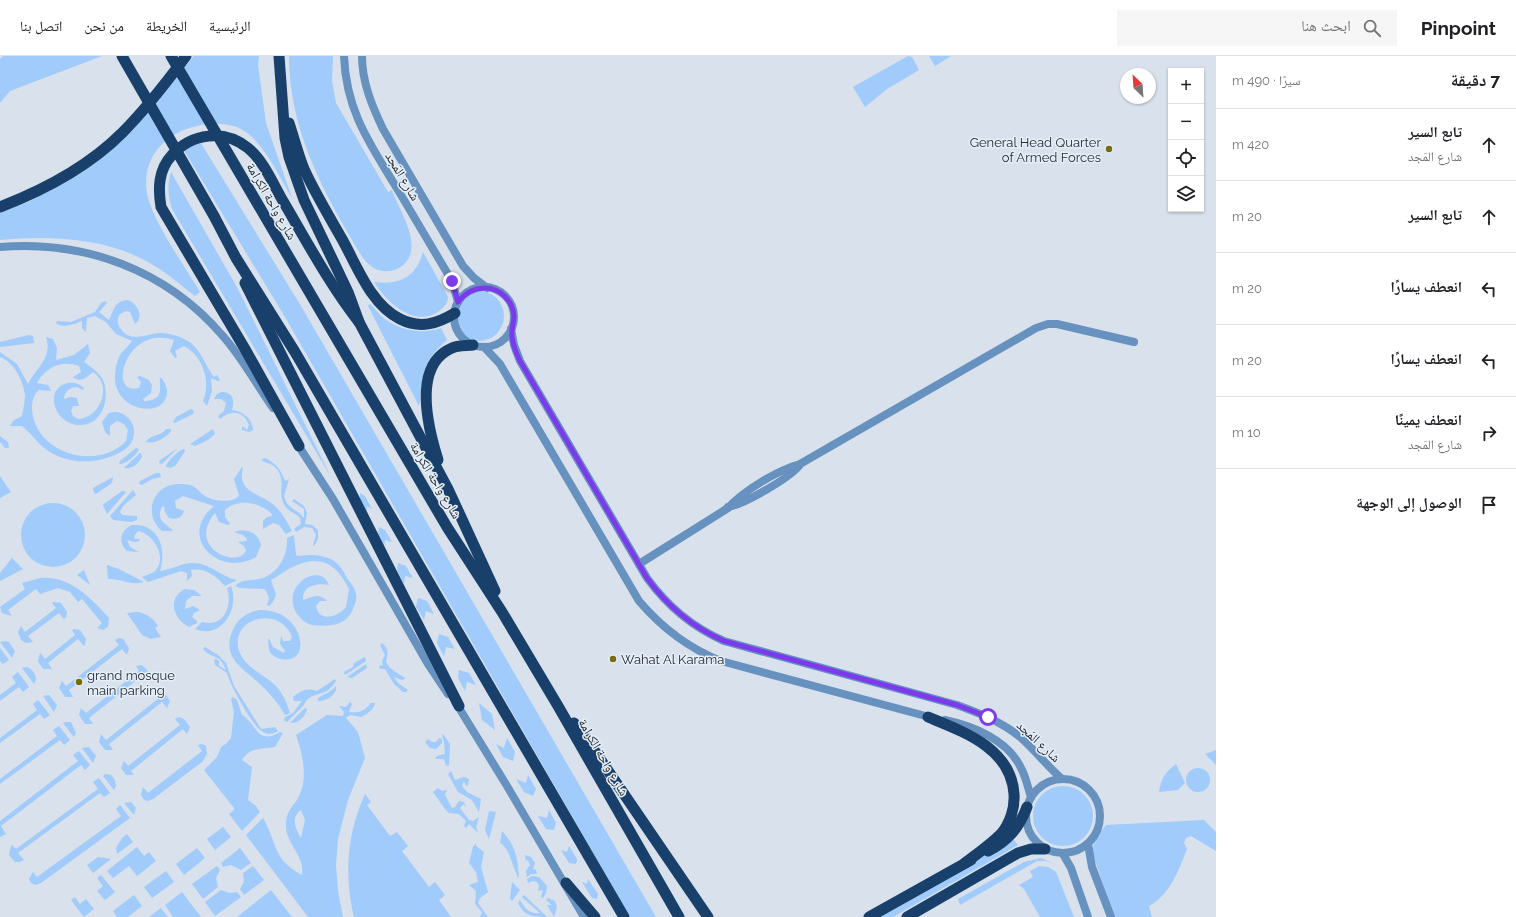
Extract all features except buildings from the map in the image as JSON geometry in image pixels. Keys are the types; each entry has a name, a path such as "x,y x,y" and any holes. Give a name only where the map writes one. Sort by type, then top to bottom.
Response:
{"highway":[{"path":"116,56 163,127"},
{"path":"122,56 214,216 236,258 295,352 624,917"},
{"name":"شارع واحة الكرامة","path":"171,56 447,527 502,612 558,706 679,917"},
{"path":"0,207 29,195 84,164 121,134 151,100 186,56"},
{"path":"279,56 285,138 304,200 348,292 359,322 448,489 502,612"},
{"path":"284,110 304,169 315,192 368,285 380,303 399,319 418,325 429,325 441,321 456,307"},
{"path":"299,446 252,361 161,207 159,181 169,158 178,148 201,137 214,136 226,137 249,149 261,164 340,296 359,322"},
{"path":"236,258 253,299 459,706"},
{"path":"448,489 431,437 426,400 428,387 433,366 438,357 454,347 479,346"},
{"path":"558,706 585,737 708,917"},
{"path":"928,717 973,737 995,752 1004,762 1014,785 1013,810 1005,828 992,842 965,863"},
{"path":"869,917 965,863 1004,843 1018,827 1029,802"},
{"path":"907,917 1018,853 1032,849 1045,849"},
{"path":"566,883 595,917"}],"street":[{"name":"شارع المَجد","path":"344,56 348,89 355,114 367,139 452,281 456,307"},
{"name":"شارع المَجد","path":"362,56 366,87 373,108 383,129 463,266 474,278 487,288"},
{"path":"0,247 35,246 61,248 96,254 130,266 148,275 180,296 198,310 224,337 330,493 428,664 459,706 566,883 584,917"},
{"path":"479,346 500,342 511,329 514,317 510,302 499,291 487,288 480,288 468,292 456,307 454,321 460,336 479,346 500,364 639,601 668,631 704,654 721,662 928,717 957,723 976,730 1004,746 1021,767 1029,802 1026,819 1028,831 1035,842 1045,849 1063,854 1076,851 1088,844 1099,827 1099,805 1093,793 1084,785 1071,780 1062,779 1047,782 1041,786 1029,802"},
{"path":"639,564 728,508 743,502 768,488 792,473 800,464 1043,325 1058,324 1134,342"},
{"name":"شارع المَجد","path":"511,329 514,345 520,361 639,564 654,588 681,616 710,635 740,646 957,705 979,713 1003,725 1020,738 1062,779"},
{"path":"1088,844 1092,868 1111,917"},
{"path":"1063,854 1071,868 1088,917"}],"shaded area":[{"path":"3,56 102,56 10,91 0,103 0,59"},
{"path":"194,56 259,56 258,65 266,123 292,198 262,148 246,132 237,127 220,124 196,126 172,136 162,144 154,154 149,166 146,179 147,193 155,217 200,292 195,296 165,273 143,259 104,245 63,239 42,238 0,240 0,213 32,200 88,168 133,130"},
{"path":"289,56 333,56 332,81 336,103 388,192 392,190 408,226 412,246 406,262 399,268 390,271 382,271 368,264 335,211 302,137 295,110"},
{"path":"908,56 912,57 919,70 887,89 865,107 853,87"},
{"path":"929,56 951,56 935,66"},
{"path":"199,140 301,306 656,917 630,917 285,317 182,147"},
{"path":"171,172 238,289 331,477 172,209 168,190"},
{"path":"423,252 448,299 446,304 438,312 429,316 419,317 410,315 393,304 374,282 383,283 399,281 405,278 416,268"},
{"path":"474,291 484,291 497,298 504,311 504,321 497,334 484,341 474,341 465,337 458,330 454,321 454,311 458,302 465,295"},
{"path":"128,300 137,307 140,314 138,321 135,324 130,312 126,311 120,314 118,317 118,323 124,333 134,337 157,333 175,335 191,343 202,357 214,377 217,375 220,380 218,381 211,378 212,391 207,406 203,401 206,394 206,378 200,362 190,350 184,346 175,351 177,357 175,358 170,351 174,340 157,338 143,342 133,351 126,361 123,373 124,382 129,388 139,388 141,382 137,377 140,376 149,380 152,385 151,393 143,399 144,401 155,399 160,393 160,377 166,386 167,390 165,399 160,405 152,408 142,408 132,405 124,399 118,390 115,378 119,357 132,341 116,334 106,322 95,316 87,318 86,332 82,328 82,321 65,326 56,323 57,321 71,322 95,312 101,303 105,301 107,303 99,312 109,320 117,304"},
{"path":"370,304 381,316 394,325 418,331 441,328 447,340 432,356 426,367 422,380 419,406 368,306"},
{"path":"29,335 33,336 34,343 0,347 0,342"},
{"path":"46,337 53,339 57,348 56,360 74,355 88,344 90,353 84,362 96,371 102,378 106,392 104,408 95,420 81,425 76,425 66,421 58,413 54,404 55,393 61,386 75,383 84,388 83,390 77,387 70,389 65,393 64,398 77,398 79,406 73,406 71,411 73,416 78,419 93,413 98,407 102,400 102,385 99,378 93,372 82,380 73,377 81,372 79,366 73,364 55,366 50,369 37,383 48,385 51,391 39,390 34,396 32,404 35,424 43,437 55,447 69,453 84,456 99,455 114,450 126,441 128,430 124,424 117,421 110,426 110,436 105,432 102,422 109,413 118,412 125,415 131,421 134,429 131,444 123,451 100,460 70,460 52,453 43,447 22,426 10,426 13,421 22,416 25,395 17,372 10,363 0,357 0,352 17,364 28,384 46,356 48,344"},
{"path":"221,392 231,395 233,400 232,410 240,412 246,416 253,426 253,430 249,432 242,430 242,426 247,430 249,425 240,414 228,414 220,419 218,416 224,411 226,403 221,399 214,399 217,394"},
{"path":"191,409 194,411 193,414 175,423 173,422 176,417"},
{"path":"166,429 171,429 171,431 163,438 153,442 146,442 148,439 164,432"},
{"path":"213,429 215,434 208,440 195,446 190,444"},
{"path":"0,436 8,442 9,448 5,448 0,442"},
{"path":"136,448 139,449 133,457 125,463 119,464 120,461"},
{"path":"178,448 162,464 159,463 160,460"},
{"path":"184,449 185,451 176,465 171,468 166,467 173,456"},
{"path":"140,453 142,457 137,464 129,468 124,468"},
{"path":"265,458 278,467 285,481 289,479 284,496 287,504 304,518 304,509 292,501 294,499 304,506 307,513 305,524 312,525 318,530 318,539 314,546 316,535 312,528 304,527 296,532 294,529 301,524 300,518 288,510 285,506 281,497 282,482 279,472 275,467 261,460"},
{"path":"242,467 243,482 246,487 274,505 282,514 292,531 286,534 279,525 273,523 263,529 263,521 267,517 272,516 272,514 255,504 242,503 230,506 225,510 225,517 230,524 228,525 219,522 215,513 208,525 206,536 210,545 216,552 233,558 241,556 246,551 244,546 238,542 246,541 247,539 243,535 234,532 251,532 257,537 261,545 256,557 244,562 232,563 211,555 204,547 200,538 200,528 205,516 214,506 183,496 175,501 176,508 184,511 180,517 176,519 169,518 165,512 164,506 160,512 163,522 173,531 162,531 156,524 153,517 153,502 162,490 169,486 187,484 195,487 208,498 223,501 233,500 239,495 234,479"},
{"path":"156,473 160,473 161,477 152,479 142,485 139,484 140,481"},
{"path":"0,476 11,492 0,498"},
{"path":"113,477 112,483 96,494 94,493 93,488"},
{"path":"133,490 136,495 123,506 120,512 122,515 137,516 137,520 131,522 113,520 110,516"},
{"path":"122,491 126,492 107,514 103,505"},
{"path":"360,493 365,496 372,509 367,506 367,512 360,499"},
{"path":"53,503 71,509 79,517 85,535 79,553 71,561 53,567 35,561 27,553 21,535 27,517 35,509"},
{"path":"132,525 149,528 159,539 162,554 160,571 193,563 205,565 237,580 225,586 210,573 196,569 191,570 192,576 187,581 187,573 181,571 148,582 142,577 154,572 158,567 160,554 154,542 144,533 138,531 134,536 135,539 140,539 139,541 135,542 127,540 130,547 139,552 127,551 124,548 121,540 123,533"},
{"path":"379,527 385,530 392,542 385,540 384,548 378,535"},
{"path":"294,535 296,555 318,556 331,559 340,567 354,588 356,598 351,613 347,618 338,624 325,626 312,625 303,621 297,614 293,603 293,594 297,586 303,580 311,576 318,575 325,578 329,585 320,584 308,588 303,595 303,600 315,596 324,598 327,601 320,601 316,606 321,615 329,617 343,611 346,607 349,589 339,573 326,563 311,561 303,563 290,568 271,580 276,595 273,602 269,606 267,605 269,599 268,595 264,589 240,588 235,586 243,581 259,579 272,573 284,558 287,538"},
{"path":"12,558 23,569 0,581 0,573"},
{"path":"398,563 406,566 413,578 405,576 404,584 397,571"},
{"path":"107,565 119,569 144,582 130,583 108,579"},
{"path":"84,570 90,585 77,575"},
{"path":"40,578 60,580 79,589 109,618 108,627 103,630 97,628 102,623 82,599 78,602 70,592 58,588 40,594 36,589 8,610 12,616 2,613 0,607 25,589 22,583"},
{"path":"231,586 233,604 231,612 221,626 213,630 205,631 195,629 202,622 210,623 221,619 228,608 229,595 227,588"},
{"path":"185,589 194,590 202,596 192,596 186,601 185,609 193,606 200,610 194,613 192,617 197,621 197,623 189,627 179,619 174,608 176,598 179,593"},
{"path":"418,598 427,601 434,614 426,611 424,620 416,607"},
{"path":"52,603 61,603 67,612 66,617 64,619 59,613 28,636 33,642 26,643 21,640 18,632 21,626 25,632 56,608"},
{"path":"259,610 274,612 286,618 294,626 299,636 300,646 298,654 291,659 281,659 277,658 270,652 268,639 273,647 284,653 285,651 280,644 281,636 283,641 290,641 292,637 286,627 278,621 269,618 250,622 243,628 238,636 238,647 244,660 248,665 271,681 283,695 290,713 285,715 269,693 237,663 232,657 230,650 229,641 236,624 242,617"},
{"path":"138,612 147,615 154,621 158,626 155,628 161,637 151,639 142,635 127,613"},
{"path":"72,630 80,630 86,639 84,646 78,639 48,663 52,669 43,669 38,661 40,653 45,659 75,635"},
{"path":"439,634 448,637 455,649 446,647 444,656 437,643"},
{"path":"119,638 123,639 129,648 127,655 122,649 69,690 73,697 65,697 59,688 62,681 66,686 119,645 115,640"},
{"path":"0,642 9,642 15,651 12,658"},
{"path":"382,643 387,650 386,662 392,669 405,678 402,680 394,677 398,683 408,690 406,692 403,692 394,684 385,669 380,669 379,666 383,665 382,661 385,655 380,645"},
{"path":"205,647 218,655 226,663 234,686 261,729 275,727 278,731 269,734 259,729 242,705 232,687 227,673 215,665 214,660 216,659 219,661 219,666 226,670 224,665 221,661 206,652 203,649"},
{"path":"0,648 9,660 3,664 0,661"},
{"path":"365,657 366,661 345,675 344,672 353,667 354,663"},
{"path":"366,664 367,668 352,678 347,677"},
{"path":"142,665 149,672 148,682 143,675 89,718 93,724 85,724 79,715 81,708 86,713 139,671 136,666"},
{"path":"26,667 32,670 36,678 34,684 22,668"},
{"path":"459,670 469,673 476,685 467,682 465,691 458,678"},
{"path":"18,672 29,687 23,692 19,687 0,701 0,695 16,683 12,677"},
{"path":"335,679 336,681 327,691 310,697 287,722 284,720 285,717 293,713 302,701 294,701 293,697 304,690 310,689 317,691"},
{"path":"336,686 335,692 331,697 318,701 318,698"},
{"path":"156,692 164,692 170,701 167,708 162,702 109,744 113,750 105,750 99,742 101,734 106,740 159,698"},
{"path":"49,695 57,705 54,712 43,696"},
{"path":"233,697 237,700 242,715 262,735 266,737 280,732 283,733 275,747 253,751 242,760 252,767 248,800 256,806 260,812 242,831 229,814 234,810 234,808 204,770 217,757 221,747 231,738 234,712 231,699"},
{"path":"38,700 50,715 44,719 40,714 0,743 0,738 37,710 33,704"},
{"path":"350,702 352,704 349,712 359,712 371,703 375,703 372,710 363,716 350,715 346,718 358,732 365,758 348,800 338,839 336,865 338,891 343,917 308,917 246,835 263,818 280,857 292,869 302,875 301,861 288,837 286,824 288,814 301,792 304,776 303,759 296,735 327,715 343,716 344,712 339,706 346,707","holes":["301,810 305,820 301,838 295,824 296,816"]},
{"path":"479,703 492,714 495,730 482,720"},
{"path":"305,708 307,709 306,712 301,719 290,723"},
{"path":"179,717 184,719 190,727 187,734 183,729 131,771 134,775 126,775 121,768 124,761 128,766 180,725 175,719"},
{"path":"71,722 76,733 74,737 63,723"},
{"path":"59,726 70,740 64,745 60,740 0,784 0,779 57,736 53,730"},
{"path":"443,734 450,744 449,765 446,766 444,759 435,759 437,756 445,754"},
{"path":"439,738 442,739 442,743 436,749 430,748 425,742 428,739 432,742 436,742"},
{"path":"507,738 515,752 513,761 503,757 496,744 504,748"},
{"path":"202,744 206,746 207,754 202,762 153,799 148,801 144,800 141,795 143,787 148,793 202,751 198,745"},
{"path":"89,747 96,756 93,763 82,748"},
{"path":"1216,750 1216,765 1205,754"},
{"path":"79,751 90,765 85,770 81,765 1,826 6,834 0,837 0,821 78,761 73,755"},
{"path":"1176,764 1185,783 1178,790 1159,792 1164,776"},
{"path":"1198,768 1203,769 1209,775 1209,785 1203,791 1198,792 1193,791 1187,785 1186,780 1187,775 1193,769"},
{"path":"451,771 455,780 464,777 469,779 468,785 466,786 464,781 462,786 467,792 481,799 479,812 472,800 458,792 448,774"},
{"path":"105,774 111,775 115,780 116,786 114,790 103,776"},
{"path":"528,775 536,789 533,796 524,792 516,779 526,783"},
{"path":"99,778 110,793 104,797 100,793 18,853 24,860 15,862 9,855 12,845 16,849 98,789 93,782"},
{"path":"1057,786 1069,786 1085,794 1091,804 1093,816 1091,828 1085,838 1069,846 1057,846 1041,838 1033,822 1033,810 1041,794"},
{"path":"438,788 442,791 447,790 445,795 452,808 455,807 459,801 464,802 466,807 463,804 460,808 469,820 473,821 479,817 476,827 478,833 469,824 466,828 464,826 466,821 459,814 449,813 445,809 433,792"},
{"path":"365,794 371,802 367,805 390,836 397,832 408,846 402,851 429,887 435,882 445,895 439,900 451,917 354,917 349,885 349,854 354,824"},
{"path":"131,802 136,808 134,815 124,803"},
{"path":"120,805 130,818 41,883 36,885 32,884 29,879 33,872 37,877 121,816 116,809"},
{"path":"549,810 556,823 554,830 546,829 538,816 547,818"},
{"path":"489,811 496,812 489,839 485,830"},
{"path":"1204,820 1216,832 1216,851 1191,836 1186,838 1184,843 1187,849 1172,882 1162,896 1149,906 1152,917 1114,917 1092,852 1095,839 1106,825"},
{"path":"223,827 231,837 215,850 207,839"},
{"path":"502,831 510,842 515,853 519,879 509,853 500,843"},
{"path":"127,834 133,842 117,854 116,848 122,838"},
{"path":"1013,839 1018,845 893,917 875,917"},
{"path":"476,843 476,846 484,852 481,867 488,892 480,898 478,903 488,917 480,917 482,912 475,904 476,891 469,885 478,882 476,872 469,863 473,847"},
{"path":"569,846 577,859 576,864 569,863 561,850 567,852"},
{"path":"137,847 144,856 149,852 156,861 137,876 129,866 113,878 107,871"},
{"path":"197,848 205,858 184,875 176,864"},
{"path":"240,848 251,863 241,870 231,865 223,867 221,863"},
{"path":"525,855 531,857 535,863 533,869 536,870 537,874 531,874 527,877 526,871 530,865 528,860 526,861"},
{"path":"98,857 111,859 93,873 87,865"},
{"path":"1041,858 1055,864 1046,861 1037,861 960,905 958,899 1024,862"},
{"path":"217,866 220,870 216,878 218,887 203,899 192,884"},
{"path":"253,866 264,880 244,895 240,889 244,882 243,873"},
{"path":"1039,866 1048,867 1056,872 1074,917 1040,917 1024,889 1019,885 1033,877 1030,871"},
{"path":"166,871 174,882 152,898 144,887"},
{"path":"101,875 115,892 105,900 97,891 103,886 97,878"},
{"path":"532,876 539,877 547,886 546,893 543,898 541,897 543,890 538,891 539,886 537,882 533,881 528,883 527,879"},
{"path":"588,879 598,894 597,899 592,898 582,882 587,884"},
{"path":"512,882 520,890 512,901 510,898"},
{"path":"221,890 229,893 237,892 241,897 215,916 205,902"},
{"path":"271,890 292,917 237,917"},
{"path":"182,892 201,917 173,917 165,905"},
{"path":"134,895 142,906 128,917 117,917 113,911"},
{"path":"524,895 547,917 533,916 523,911 518,903 520,900 528,910 533,913 540,913 522,897"},
{"path":"75,897 80,904 86,899 94,909 84,917 71,900"},
{"path":"548,898 555,901 557,907 554,917 547,905 552,905 546,900"},
{"path":"161,908 168,917 149,917"}],"place":[{"name":"General Head Quarter of Armed Forces","path":"1109,149"},
{"name":"Wahat Al Karama","path":"613,659"},
{"name":"grand mosque main parking","path":"79,682"}],"route":[{"path":"452,281 458,302 468,292 480,288 487,288 499,291 510,302 514,317 511,329 512,337 516,353 520,361 647,578 657,592 681,616 710,635 724,641 957,705 988,717"}]}
